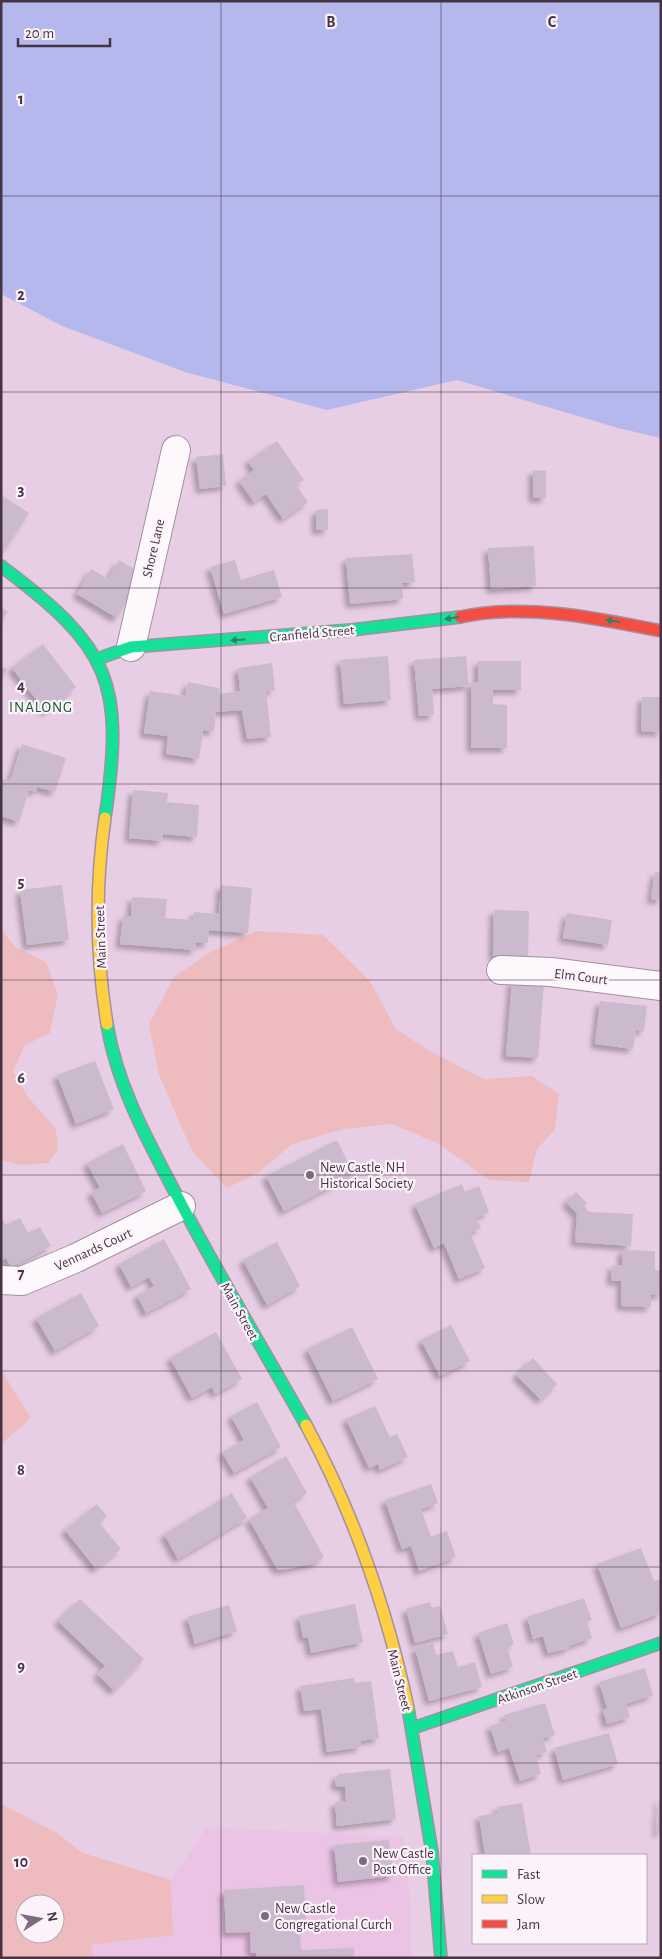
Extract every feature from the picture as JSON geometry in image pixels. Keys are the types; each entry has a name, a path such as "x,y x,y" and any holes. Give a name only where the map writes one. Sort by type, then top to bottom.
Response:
{"main road":[{"path":"1,566 70,622 97,659"},
{"name":"Cranfield Street","path":"97,659 131,647 351,630 451,619 489,611 608,620 661,631"},
{"name":"Main Street","path":"97,659 106,682 114,724 112,759 99,866 97,939 102,989 122,1080 146,1137 181,1206 309,1429 343,1498 374,1580 413,1728 427,1811 441,1958"},
{"name":"Atkinson Street","path":"413,1728 661,1643"}],"street":[{"name":"Shore Lane","path":"131,647 176,450"},
{"name":"Elm Court","path":"501,970 551,972 661,986"},
{"name":"Vennards Court","path":"1,1280 22,1281 76,1258 181,1206"}],"shaded area":[{"path":"1,929 15,947 46,962 58,994 50,1033 25,1045 13,1071 28,1097 56,1129 58,1150 48,1163 21,1165 1,1160"},
{"path":"256,931 323,935 370,981 396,1029 430,1051 484,1079 532,1076 559,1094 555,1130 537,1149 529,1182 489,1180 439,1144 392,1124 344,1129 292,1144 258,1173 227,1188 192,1151 159,1075 149,1024 174,977 209,953"},
{"path":"1,1370 31,1418 2,1443 1,1443"},
{"path":"1,1804 57,1833 83,1853 171,1880 173,1935 91,1945 94,1958 1,1958"},
{"path":"207,1827 404,1837 411,1908 411,1958 94,1958 91,1946 173,1935 171,1880"}],"water":[{"path":"1,1 661,1 661,438 618,428 457,380 327,410 185,372 62,326 1,294"}],"building":[{"path":"277,441 304,480 296,485 308,502 283,519 266,494 254,502 239,481 254,470 248,461"},
{"path":"223,454 226,486 200,489 196,457"},
{"path":"533,470 546,471 546,498 533,498"},
{"path":"1,495 29,513 5,550 1,547"},
{"path":"328,509 328,530 316,530 316,510"},
{"path":"534,546 536,586 491,589 488,548"},
{"path":"412,554 415,582 402,583 403,599 350,604 346,558"},
{"path":"119,560 143,574 117,618 77,594 91,569 108,579"},
{"path":"235,560 241,580 274,570 282,597 224,614 210,567"},
{"path":"1,607 8,612 1,621"},
{"path":"43,644 76,687 46,712 12,668"},
{"path":"388,656 391,700 344,704 340,660"},
{"path":"466,656 469,686 432,689 434,715 419,716 414,660"},
{"path":"478,661 521,661 521,690 493,690 493,704 507,705 507,748 471,748 471,682 478,682"},
{"path":"272,663 275,690 266,691 271,737 247,739 242,710 216,712 214,731 203,730 199,759 166,754 168,736 144,733 150,691 185,696 188,682 219,688 220,694 240,691 238,668"},
{"path":"1,666 7,670 1,679"},
{"path":"642,697 661,697 661,732 641,731"},
{"path":"22,744 66,758 55,792 37,787 36,792 29,790 19,822 1,816 1,778 10,781"},
{"path":"133,790 168,793 167,802 199,805 197,837 163,834 162,841 129,838"},
{"path":"655,872 661,873 661,900 651,899"},
{"path":"62,885 69,940 27,945 20,890"},
{"path":"221,885 252,888 248,933 209,930 208,943 196,942 196,950 120,944 123,916 131,916 132,897 167,899 165,918 193,920 194,912 219,914"},
{"path":"494,910 529,911 528,956 493,956"},
{"path":"567,913 612,920 608,945 563,938"},
{"path":"512,980 544,983 538,1058 506,1056"},
{"path":"600,1001 647,1006 644,1031 636,1030 633,1049 595,1044"},
{"path":"95,1061 114,1109 76,1124 57,1075"},
{"name":"New Castle, NH Historical Society","path":"337,1140 354,1175 284,1211 266,1176"},
{"path":"123,1144 146,1191 102,1213 91,1192 100,1188 87,1163"},
{"path":"462,1184 465,1192 479,1186 489,1212 476,1218 481,1228 470,1233 485,1268 459,1279 444,1243 434,1248 415,1204"},
{"path":"576,1192 587,1203 584,1206 589,1212 633,1214 631,1246 575,1242 577,1214 566,1202"},
{"path":"1,1216 6,1225 20,1218 28,1233 40,1227 51,1246 11,1267 6,1258 1,1261"},
{"path":"164,1239 191,1289 146,1313 137,1295 154,1286 149,1277 131,1287 119,1264"},
{"path":"277,1242 300,1286 267,1305 243,1260"},
{"path":"622,1250 655,1251 655,1270 661,1270 661,1295 651,1294 651,1307 621,1306 621,1281 611,1281 612,1265 622,1266"},
{"path":"81,1293 99,1326 55,1351 36,1318"},
{"path":"451,1325 470,1361 440,1376 421,1340"},
{"path":"352,1327 378,1379 333,1401 307,1349"},
{"path":"216,1332 242,1379 215,1394 212,1387 192,1398 170,1358"},
{"path":"533,1358 557,1384 541,1400 516,1375"},
{"path":"257,1402 281,1447 234,1473 222,1452 244,1440 231,1416"},
{"path":"375,1406 390,1437 397,1434 408,1457 380,1470 378,1464 369,1468 346,1419"},
{"path":"286,1456 307,1493 293,1501 324,1557 315,1563 282,1570 277,1569 249,1519 268,1508 250,1477"},
{"path":"431,1484 438,1503 421,1509 431,1537 447,1531 456,1557 419,1571 411,1546 402,1549 385,1500"},
{"path":"232,1493 247,1518 178,1559 164,1534"},
{"path":"97,1504 107,1516 99,1522 121,1549 96,1569 65,1530"},
{"path":"641,1548 654,1581 661,1579 661,1613 621,1628 597,1564"},
{"path":"584,1598 592,1620 587,1622 592,1638 571,1645 567,1649 548,1653 543,1636 533,1639 527,1617"},
{"path":"80,1599 144,1659 114,1691 97,1674 105,1666 58,1621"},
{"path":"430,1602 432,1608 440,1606 448,1634 415,1643 406,1609"},
{"path":"355,1604 363,1642 311,1653 308,1637 303,1638 299,1616"},
{"path":"229,1605 237,1631 195,1644 187,1617"},
{"path":"507,1623 514,1644 507,1647 513,1667 491,1674 478,1633"},
{"path":"433,1643 436,1655 453,1651 458,1667 475,1662 482,1687 429,1701 415,1648"},
{"path":"645,1668 653,1695 626,1704 630,1717 607,1724 603,1710 607,1708 599,1682"},
{"path":"354,1678 355,1683 371,1681 379,1738 360,1741 361,1747 327,1752 321,1709 304,1711 300,1686"},
{"path":"545,1703 555,1735 543,1738 547,1752 536,1755 541,1774 520,1781 509,1748 498,1752 490,1726 506,1721 504,1715"},
{"path":"609,1733 618,1764 563,1780 554,1748"},
{"path":"390,1769 396,1819 337,1826 335,1802 346,1801 345,1787 336,1786 335,1779 339,1774"},
{"path":"659,1799 661,1799 661,1833 657,1833"},
{"path":"522,1803 531,1854 485,1854 479,1816 498,1813 497,1807"},
{"name":"New Castle Post Office","path":"389,1840 393,1876 338,1882 334,1845"},
{"name":"New Castle Congregational Curch","path":"304,1885 306,1925 300,1925 301,1950 354,1948 354,1956 357,1958 256,1958 256,1953 251,1953 250,1932 226,1933 224,1890"}],"traffic: fast":[{"path":"1,566 38,595 66,621 88,646 102,672 110,700 113,733 111,771 105,818"},
{"path":"97,659 131,647 351,630 460,617"},
{"path":"107,1024 118,1069 145,1134 208,1254 306,1425"},
{"path":"413,1728 661,1643"},
{"path":"408,1708 432,1852 441,1958"}],"traffic: slow":[{"path":"105,818 98,896 98,921 103,998 107,1024"},
{"path":"306,1425 339,1493 367,1563 390,1635 408,1708"}],"traffic: jam":[{"path":"460,617 510,611 535,612 586,617 661,631"}],"place":[{"name":"New Castle, NH Historical Society","path":"310,1175"},
{"name":"New Castle Post Office","path":"363,1861"},
{"name":"New Castle Congregational Curch","path":"265,1916"}],"district":[{"name":"INALONG","path":"41,707"}]}
